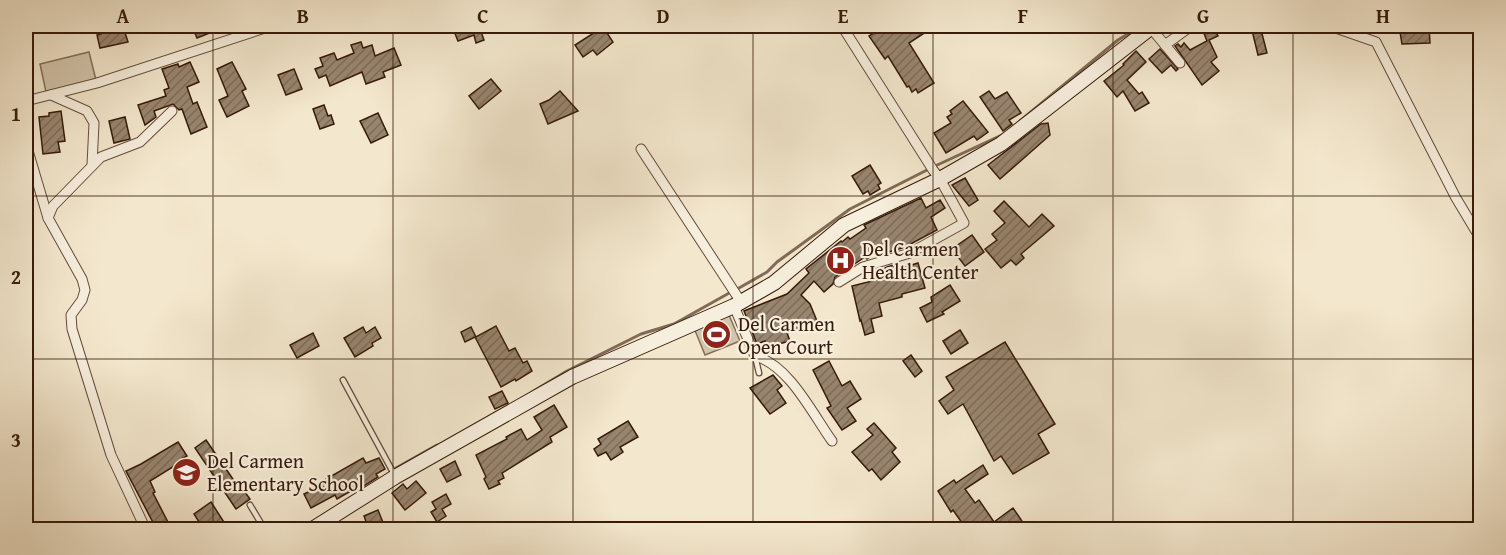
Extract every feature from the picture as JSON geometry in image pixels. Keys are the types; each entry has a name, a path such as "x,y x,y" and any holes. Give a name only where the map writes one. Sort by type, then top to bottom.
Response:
{"street":[{"path":"839,282 863,267 910,253 964,223 940,179 842,26"},
{"path":"311,530 395,477 572,377 738,304 774,283 844,225 940,179 1001,144 1152,26 1180,63"},
{"path":"1165,45 1191,26"},
{"path":"1330,26 1376,42 1456,198 1480,237"},
{"path":"26,101 141,70 264,27"},
{"path":"51,95 87,111 94,123 92,165"},
{"path":"48,218 53,206 101,157 140,142 172,111"},
{"path":"26,144 48,218 82,279 85,290 82,300 71,315 72,329 111,455 146,530"},
{"path":"641,149 738,304 755,356 776,366 788,378 832,441"}],"lane":[{"path":"755,356 759,373"},
{"path":"344,380 395,477"},
{"path":"250,505 265,530"}],"shaded area":[{"path":"89,52 96,80 46,92 40,64"},
{"name":"Del Carmen Open Court","path":"729,315 740,341 705,355 694,328"}],"building":[{"path":"104,26 123,26 128,42 100,48 97,35 106,32"},
{"path":"192,26 227,26 197,38"},
{"path":"452,26 479,26 484,40 476,43 474,35 458,41"},
{"path":"885,26 935,26 909,43 934,83 918,93 916,89 912,92 909,86 907,87 888,56 885,59 869,36"},
{"path":"1201,26 1213,26 1218,36 1209,40 1217,57 1211,62 1219,71 1202,85 1175,46 1178,44 1181,47 1184,43 1190,50 1207,41"},
{"path":"1251,26 1260,26 1267,53 1258,55"},
{"path":"1399,26 1429,26 1430,43 1402,44"},
{"path":"603,27 613,42 597,55 593,50 583,57 575,45"},
{"path":"361,42 363,48 372,45 375,56 394,48 401,65 383,72 385,77 366,84 362,72 330,86 326,75 319,78 315,69 323,66 320,58 334,53 337,60 354,53 351,45"},
{"path":"1160,49 1178,69 1176,71 1171,65 1162,73 1149,59"},
{"path":"1136,51 1146,62 1127,80 1139,94 1142,92 1149,103 1135,111 1123,91 1117,97 1104,81 1124,65"},
{"path":"190,62 199,82 187,87 193,104 197,102 207,127 191,134 182,109 179,110 173,104 154,111 156,117 145,125 138,105 166,96 164,90 169,88 162,69 178,64 179,67"},
{"path":"232,62 246,89 242,91 249,106 227,117 219,100 228,96 217,69"},
{"path":"294,69 302,89 286,95 278,75"},
{"path":"491,79 501,91 479,109 469,96"},
{"path":"560,91 578,111 548,124 540,104"},
{"path":"989,91 995,99 1007,92 1021,113 1009,120 1012,124 1003,131 980,97"},
{"path":"963,101 988,132 977,140 974,136 946,153 934,133 951,123 947,117 952,114 950,111"},
{"path":"324,105 334,124 320,129 313,109"},
{"path":"61,111 65,141 58,142 60,152 43,154 39,117"},
{"path":"378,113 388,135 371,143 360,121"},
{"path":"125,117 130,139 114,143 109,121"},
{"path":"1048,123 1050,135 1000,179 988,165 1041,124"},
{"path":"870,165 881,183 878,185 880,189 870,195 868,191 863,194 852,176"},
{"path":"965,178 978,200 969,206 952,185"},
{"path":"921,198 926,208 940,200 945,208 931,217 937,230 905,247 879,255 877,251 867,259 865,257 835,277 833,284 824,292 814,281 801,295 810,304 817,321 787,333 790,341 767,347 765,341 757,344 744,311 787,294 809,273 806,269 841,241 848,237 850,239 866,228 864,225"},
{"path":"1004,201 1029,227 1042,214 1054,226 1021,254 1024,258 1016,265 1011,260 1001,268 985,249 997,240 992,234 1005,223 994,211"},
{"path":"972,235 984,252 965,266 952,249"},
{"path":"918,263 925,288 879,303 882,316 871,319 874,332 865,335 852,286 884,278 882,270 887,267 897,264 898,269"},
{"path":"950,285 960,301 942,312 944,314 927,322 920,308 932,302 931,297"},
{"path":"496,326 509,351 515,348 523,363 527,361 532,371 501,387 475,337 465,342 461,332 471,327 476,337"},
{"path":"363,327 366,333 375,327 381,338 355,357 344,338"},
{"path":"960,330 968,343 951,354 943,341"},
{"path":"313,333 319,346 297,358 290,345"},
{"path":"1005,342 1055,424 1038,434 1049,453 1013,474 1001,456 994,461 963,404 948,414 939,401 954,390 946,377"},
{"path":"911,355 922,371 915,377 903,361"},
{"path":"829,361 842,386 850,381 861,399 847,408 856,421 842,430 827,408 831,406 813,370"},
{"path":"773,375 782,386 777,390 786,403 770,414 750,388"},
{"path":"502,391 508,403 495,409 489,397"},
{"path":"554,405 567,427 550,437 552,442 502,473 504,478 498,481 500,484 489,489 476,455 521,429 527,440 542,430 534,417"},
{"path":"628,421 638,437 620,447 623,452 611,460 606,452 598,456 594,449 601,444 598,439"},
{"path":"874,423 896,448 892,452 900,462 881,480 872,469 869,471 852,452 873,435 867,429"},
{"path":"206,440 237,485 239,484 250,499 236,509 195,448"},
{"path":"178,442 187,456 150,481 155,492 153,493 172,530 157,530 126,471"},
{"path":"363,458 366,463 379,458 385,469 376,474 378,477 364,486 363,484 337,499 335,495 311,508 304,494"},
{"path":"455,461 461,475 447,482 440,469"},
{"path":"983,465 988,474 965,489 975,503 979,500 994,522 1013,508 1022,521 1011,530 967,530 953,510 951,512 938,491 954,480 956,483"},
{"path":"416,481 426,493 405,510 392,493 403,484 407,489"},
{"path":"446,494 451,504 442,509 446,516 437,522 431,512 436,509 432,502"},
{"path":"211,502 229,530 204,530 194,514"},
{"path":"378,510 386,530 369,530 364,516"}],"waterway":[{"path":"1020,121 1118,40 1141,26"},
{"path":"933,167 1004,134"},
{"path":"739,288 767,272 777,262 850,209 927,170"},
{"path":"532,392 567,371 641,334 674,324 731,292"},
{"path":"396,468 437,445"}],"place":[{"name":"Del Carmen Health Center","path":"841,260"},
{"name":"Del Carmen Open Court","path":"717,335"},
{"name":"Del Carmen Elementary School","path":"186,473"}]}
